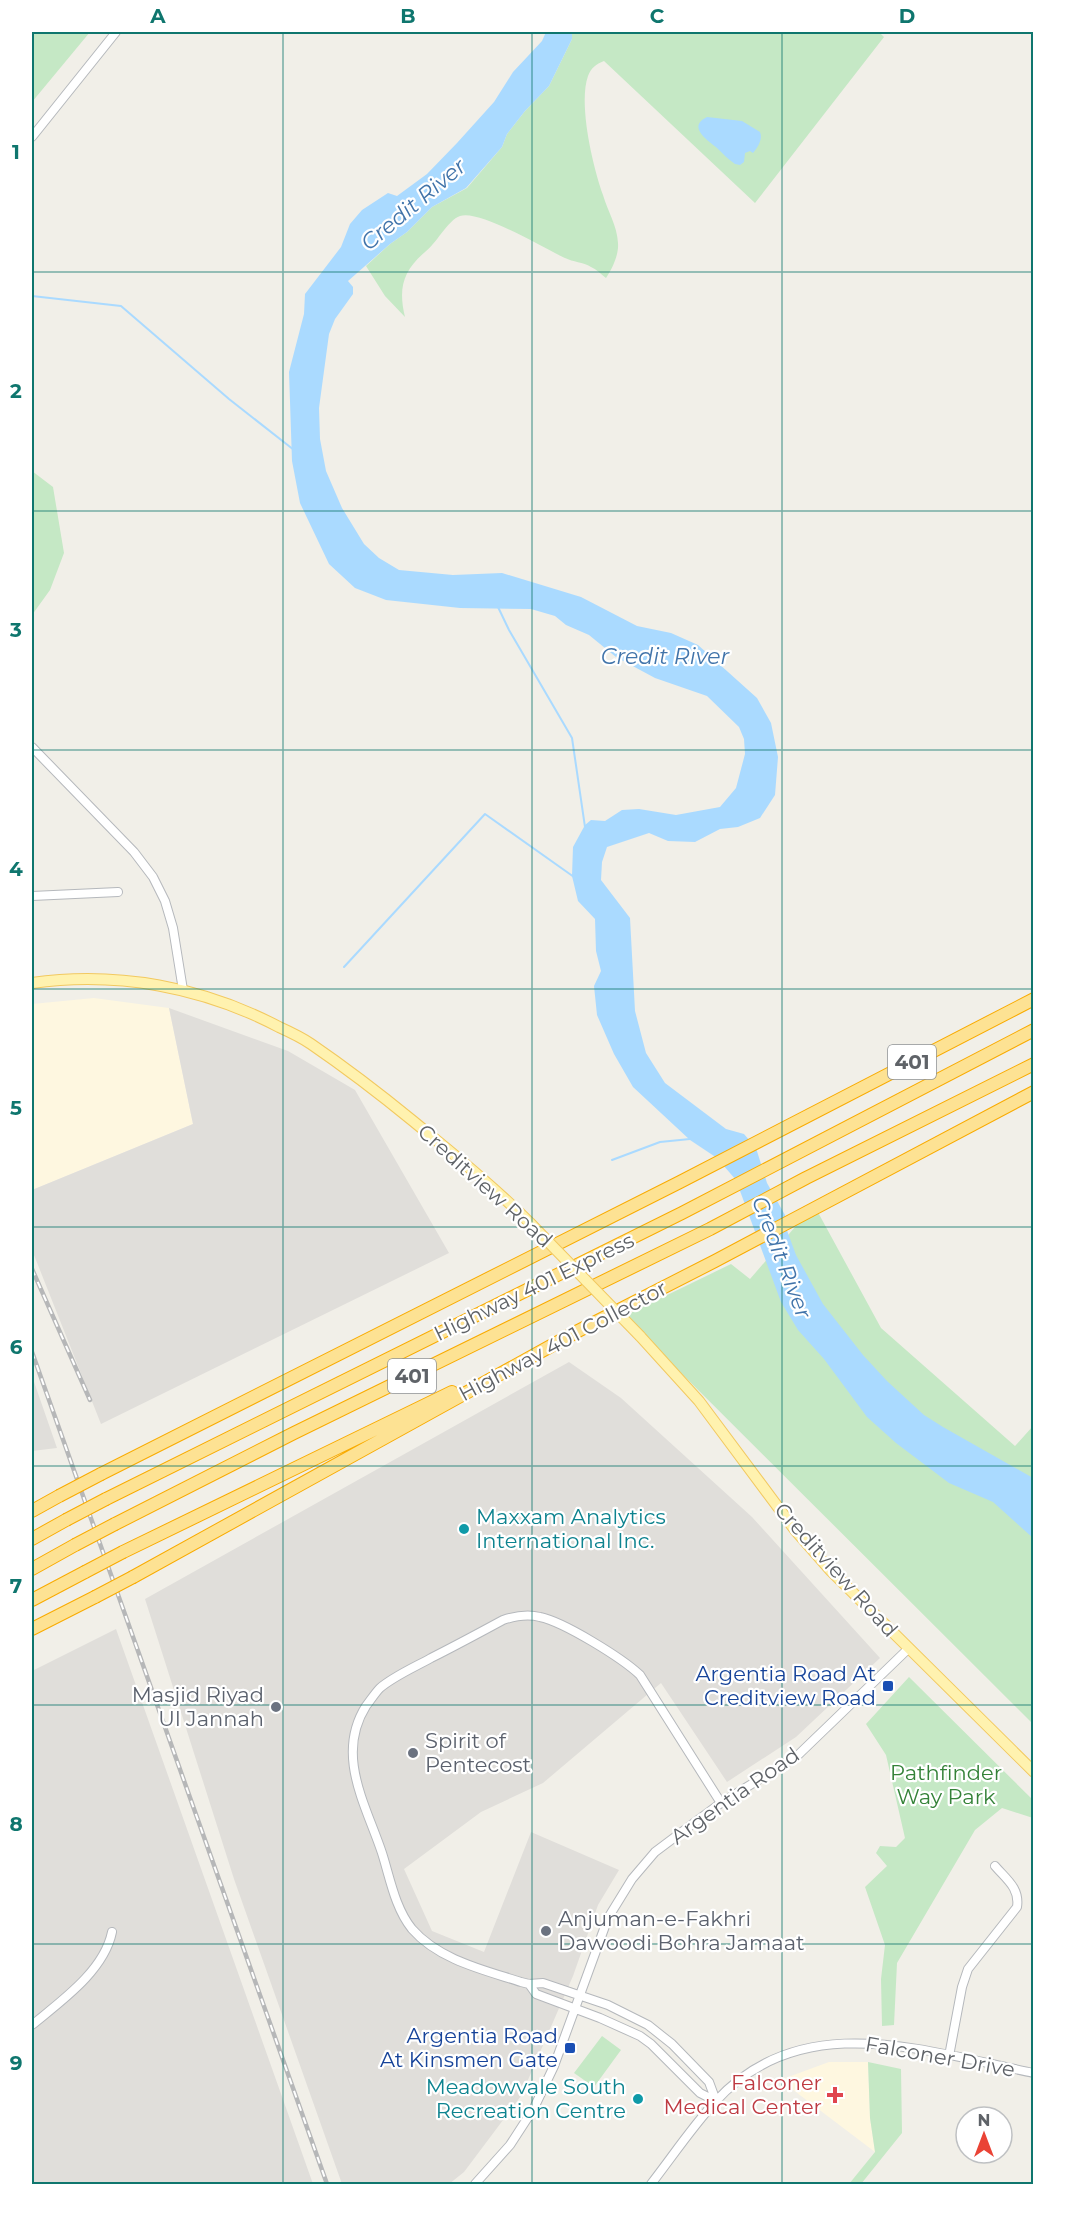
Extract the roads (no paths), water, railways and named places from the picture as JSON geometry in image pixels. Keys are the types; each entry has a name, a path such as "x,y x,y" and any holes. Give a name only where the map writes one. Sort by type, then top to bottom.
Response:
{"highway":[{"name":"401","path":"32,1511 680,1182 1034,999"},
{"name":"Highway 401 Express","path":"32,1539 106,1499 698,1205 1034,1030"},
{"name":"Highway 401 Express","path":"32,1569 115,1524 710,1229 806,1178 1034,1064"},
{"name":"Highway 401 Collector","path":"32,1629 133,1577 578,1331 1034,1092"},
{"path":"32,1600 123,1552 578,1331"}],"main road":[{"name":"Creditview Road","path":"32,983 86,979 124,981 183,990 234,1005 310,1043 380,1094 468,1166 530,1223 640,1336 699,1401 795,1530 831,1571 1034,1772"}],"street":[{"path":"32,137 116,32"},
{"path":"32,747 134,852 153,878 165,901 173,928 183,990"},
{"path":"32,896 118,892"},
{"path":"716,2101 709,2082 657,2030 631,2015 543,1983 529,1984 486,1971 434,1948 412,1928 396,1898 382,1852 355,1780 353,1759 356,1726 366,1706 380,1689 413,1668 503,1620 514,1616 537,1616 547,1619 626,1662 640,1675 721,1803"},
{"name":"Argentia Road","path":"475,2184 510,2145 534,2108 554,2067 578,1995 608,1918 632,1879 655,1852 721,1803 797,1756 908,1649"},
{"path":"949,2056 962,1987 968,1969 1017,1907 1016,1890 994,1866"},
{"path":"32,2025 76,1989 109,1949 112,1932"},
{"path":"529,1984 536,1995 624,2027 640,2036 651,2044 699,2093 716,2101"},
{"name":"Falconer Drive","path":"651,2184 716,2101 736,2083 767,2063 808,2048 827,2044 873,2043 1034,2073"}],"water":[{"name":"Credit River","path":"546,32 572,32 572,39 549,86 507,134 502,147 466,188 432,207 407,232 348,281 353,287 353,294 335,319 329,334 319,408 320,439 326,471 342,508 364,544 379,558 399,570 453,575 502,573 581,597 637,626 671,633 698,645 757,698 771,723 778,757 775,795 760,818 738,827 720,829 695,842 668,841 649,833 607,847 602,862 601,880 630,918 635,1011 646,1053 665,1083 726,1129 744,1134 756,1148 767,1183 785,1215 785,1225 796,1255 823,1304 863,1355 924,1415 1033,1478 1033,1538 993,1502 949,1483 896,1443 867,1417 824,1359 798,1330 781,1302 736,1180 717,1158 690,1140 633,1087 614,1054 597,1015 594,986 601,971 596,951 595,919 578,901 572,876 573,847 585,825 591,820 605,821 622,810 639,809 676,815 720,807 736,788 745,754 744,739 739,727 707,696 655,678 616,657 589,635 566,625 555,616 531,609 460,608 386,600 355,588 329,564 300,503 292,461 289,372 304,314 305,294 341,247 350,224 362,210 388,193 397,196 427,174 494,102 513,72 542,41"},
{"path":"707,117 742,121 760,132 758,146 753,153 750,151 745,153 744,162 740,165 735,164 701,134 699,125"}],"waterway":[{"path":"32,296 121,306 229,399 294,450"},
{"name":"Credit River","path":"498,607 572,738 585,827"},
{"path":"344,967 485,814 574,877"},
{"path":"612,1160 660,1142 690,1139"}],"railway":[{"path":"32,1269 90,1400"},
{"path":"32,1352 327,2184"}],"place":[{"name":"Maxxam Analytics International Inc.","path":"464,1529"},
{"name":"Argentia Road At Creditview Road","path":"888,1686"},
{"name":"Masjid Riyad Ul Jannah","path":"276,1707"},
{"name":"Spirit of Pentecost","path":"413,1753"},
{"name":"Anjuman-e-Fakhri Dawoodi Bohra Jamaat","path":"546,1931"},
{"name":"Argentia Road At Kinsmen Gate","path":"570,2048"},
{"name":"Falconer Medical Center","path":"835,2095"},
{"name":"Meadowvale South Recreation Centre","path":"638,2099"}],"park label":[{"name":"Pathfinder Way Park","path":"946,1785"}]}
